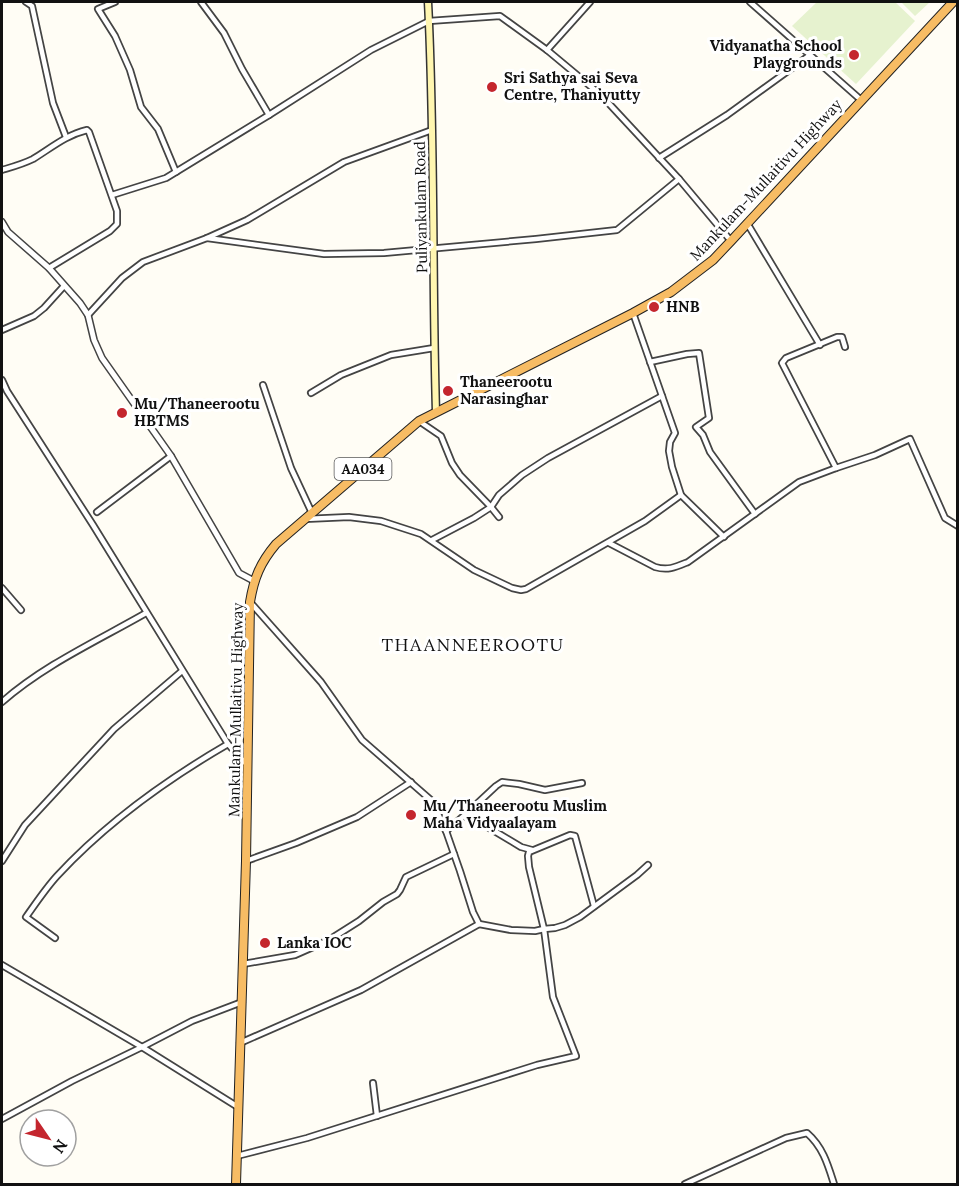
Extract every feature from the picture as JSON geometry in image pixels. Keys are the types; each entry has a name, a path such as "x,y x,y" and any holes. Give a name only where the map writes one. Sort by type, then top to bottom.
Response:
{"highway":[{"name":"Mankulam-Mullaitivu Highway","path":"236,1185 246,861 250,602 254,581 267,554 419,421 633,313 671,292 713,260 953,2"}],"main road":[{"name":"Puliyankulam Road","path":"428,2 436,412"}],"street":[{"path":"26,2 32,6 53,103 66,137"},
{"path":"115,2 98,9 115,36 130,70 141,107 159,129 176,172"},
{"path":"201,2 224,33 269,115"},
{"path":"547,50 590,2"},
{"path":"750,2 861,100"},
{"path":"112,195 166,178 371,50 429,21 500,16 547,50 601,95 679,179 731,241"},
{"path":"660,158 727,115 810,55"},
{"path":"2,170 30,160 66,137 87,130 89,132 117,211 117,224 110,231 49,268"},
{"path":"88,315 123,278 143,262 247,220 344,162 432,130"},
{"path":"207,238 324,254 384,253 617,230 679,179"},
{"path":"2,222 8,232 49,268 80,303 88,315 94,340 102,358 171,456 239,573 254,581"},
{"path":"747,223 820,345"},
{"path":"2,330 34,316 64,286"},
{"path":"633,313 675,433 670,442 669,451 681,495 724,537"},
{"path":"836,468 782,363 786,358 837,337 842,337 845,347"},
{"path":"311,393 341,375 391,355 434,348"},
{"path":"650,362 699,353 709,418 696,427 703,435 710,452 755,514"},
{"path":"2,380 228,744 248,767"},
{"path":"263,385 291,468 312,513"},
{"path":"2,394 7,391"},
{"path":"432,540 491,507 499,495 522,475 548,458 662,396"},
{"path":"419,421 441,436 452,463 460,475 499,517"},
{"path":"609,543 655,567 673,569 688,562 799,482 875,455 910,439 945,518 957,526"},
{"path":"97,512 171,456"},
{"path":"305,519 349,517 381,521 421,534 474,570 520,590 526,589 609,543 681,495"},
{"path":"2,588 21,610"},
{"path":"250,602 321,682 362,740 432,801 446,831 479,924"},
{"path":"2,702 22,684 48,668 146,614"},
{"path":"2,861 25,825 114,729 182,671"},
{"path":"56,938 26,916 55,877 92,841 154,791 228,744"},
{"path":"246,861 357,817 411,782"},
{"path":"446,831 502,782 545,790 582,783"},
{"path":"466,814 521,847 532,850"},
{"path":"237,1156 307,1138 537,1065 576,1056 553,997 544,929 529,867 529,852 570,835 575,836 594,906"},
{"path":"243,963 294,955 329,940 397,894 406,877 454,854"},
{"path":"240,1043 362,990 479,924 511,930 536,931 565,925 580,917 648,865"},
{"path":"2,965 142,1047 238,1107"},
{"path":"2,1119 192,1021 242,1002"},
{"path":"373,1083 377,1116"},
{"path":"685,1185 786,1138 807,1133 822,1150 834,1185"}],"green space":[{"name":"Vidyanatha School Playgrounds","path":"817,2 895,2 915,21 856,84 792,26"},
{"path":"901,2 930,2 915,16"}],"place":[{"name":"Vidyanatha School Playgrounds","path":"854,55"},
{"name":"Sri Sathya sai Seva Centre, Thaniyutty","path":"492,87"},
{"name":"HNB","path":"654,307"},
{"name":"Thaneerootu Narasinghar","path":"448,391"},
{"name":"Mu/Thaneerootu HBTMS","path":"122,413"},
{"name":"Mu/Thaneerootu Muslim Maha Vidyaalayam","path":"411,815"},
{"name":"Lanka IOC","path":"265,943"}],"district":[{"name":"THAANNEEROOTU","path":"473,645"}]}
